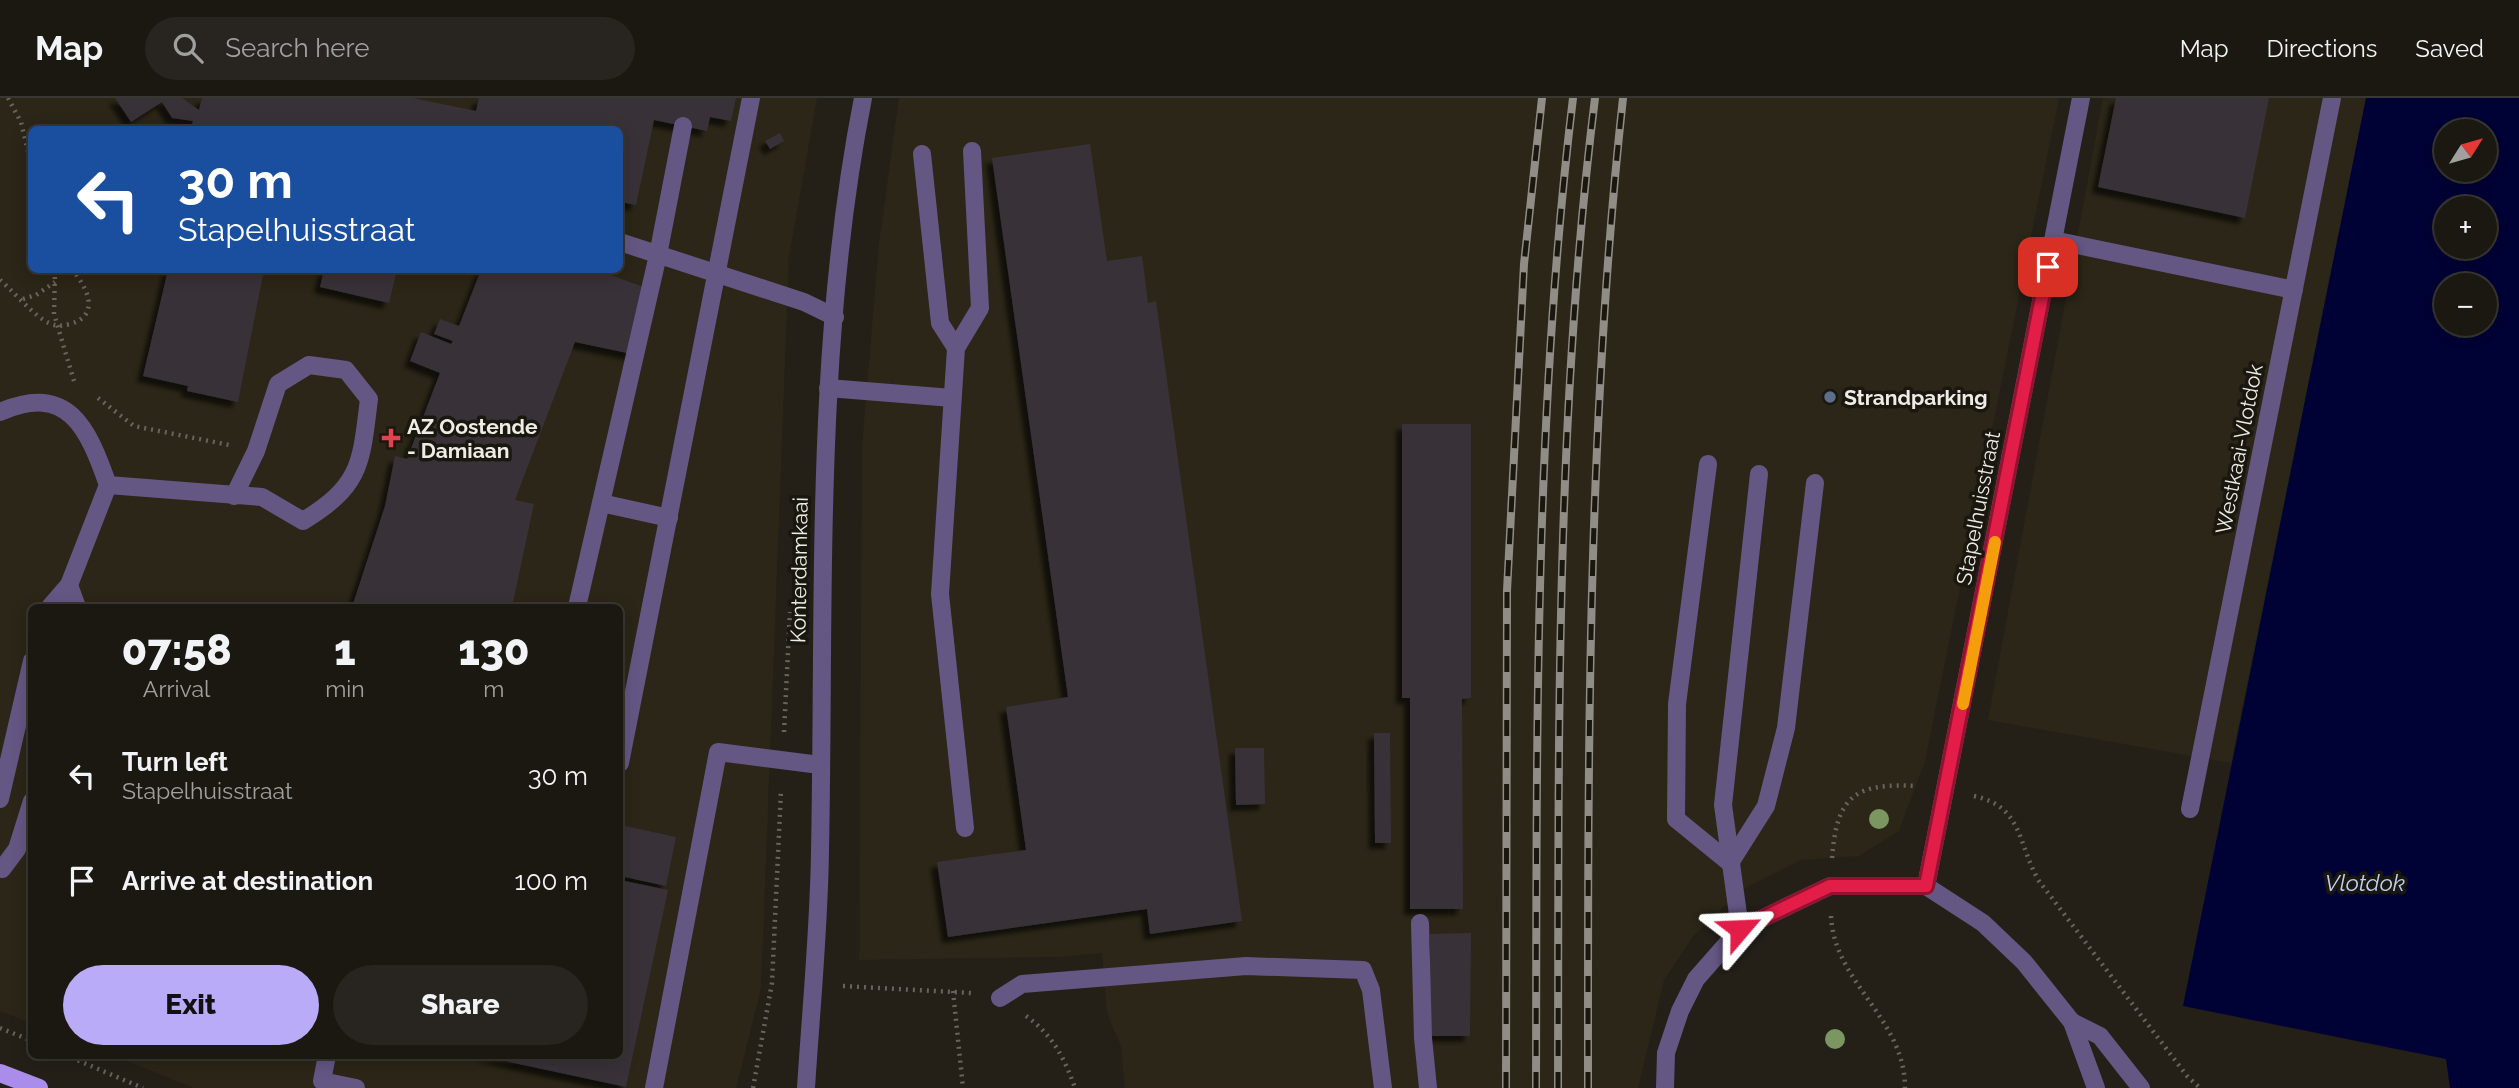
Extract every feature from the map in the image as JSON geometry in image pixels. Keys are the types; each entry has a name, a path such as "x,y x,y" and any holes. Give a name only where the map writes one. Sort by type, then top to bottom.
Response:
{"main road":[{"path":"0,1073 39,1088"}],"street":[{"path":"623,748 751,98"},
{"name":"Konterdamkaai","path":"806,1088 815,983 823,494 828,388 852,152 863,98"},
{"name":"Stapelhuisstraat","path":"1926,886 2081,98"},
{"name":"Westkaai-Vlotdok","path":"2190,809 2332,98"},
{"path":"578,604 658,256 683,126"},
{"path":"965,828 940,594 956,348 980,308 972,151"},
{"path":"922,154 940,323 956,348"},
{"path":"2053,240 2294,290"},
{"path":"623,243 804,302 835,317"},
{"path":"108,485 234,496 262,497 303,521 334,502 361,463 369,399 346,370 309,365 278,384 256,451 234,496"},
{"path":"828,388 953,398"},
{"path":"0,412 22,402 50,401 76,416 95,448 108,485 69,585 53,604"},
{"path":"1708,464 1676,704 1676,819 1730,863"},
{"path":"1740,929 1723,806 1759,474"},
{"path":"1730,863 1766,806 1786,728 1815,483"},
{"path":"601,503 669,518"},
{"path":"69,585 76,604"},
{"path":"28,678 1,795 28,802"},
{"path":"654,1088 718,752 820,765"},
{"path":"1,871 17,849 28,809"},
{"path":"1665,1088 1666,1053 1680,1011 1696,979 1740,929 1830,886 1926,886 1983,923 2024,962 2072,1022 2096,1088"},
{"path":"1420,923 1423,1038 1429,1088"},
{"path":"1000,998 1022,984 1197,969 1246,966 1363,970 1371,990 1383,1088"},
{"path":"2072,1022 2100,1037 2141,1088"},
{"name":"Konterdamkaai","path":"798,1088 808,1044"},
{"path":"326,1059 322,1081 356,1088"}],"path":[{"path":"8,98 21,122 28,151"},
{"path":"56,273 54,314 74,383 76,416"},
{"path":"0,280 45,322 59,327 80,321 88,313 90,300 75,273"},
{"path":"23,299 36,295 55,282"},
{"path":"74,383 85,390"},
{"path":"96,397 134,426 256,451"},
{"path":"1905,1088 1905,1064 1890,1029 1847,968 1831,929 1830,886 1835,830 1845,805 1863,789 1882,784 1946,790 1980,797 2002,807 2014,818 2027,860 2039,881 2187,1076 2200,1088"},
{"path":"753,1088 772,983 953,991 1000,998 1042,1027 1065,1060 1075,1088"},
{"path":"953,991 963,1088"},
{"path":"0,1028 28,1039"},
{"path":"74,1059 143,1088"}],"shaded area":[{"name":"AZ Oostende - Damiaan","path":"0,98 817,98 789,257 761,988 736,1088 194,1088 122,1059 623,1059 623,604 28,604 28,1022 0,1011"},
{"path":"899,98 2059,98 1925,761 1899,831 1859,856 1801,860 1743,889 1694,935 1664,980 1638,1088 1125,1088 1121,1047 1107,1013 1102,953 1057,957 859,960 862,447 879,243"},
{"path":"2103,98 2366,98 2231,763 1988,720"}],"water":[{"name":"Vlotdok","path":"2366,98 2519,98 2519,1088 2450,1088 2446,1059 2183,1006"}],"building":[{"path":"115,98 182,98 199,110 202,98 413,98 476,111 479,98 736,98 731,121 710,117 707,131 654,120 636,205 623,203 623,126 191,126 193,121 172,118 162,102 131,122"},
{"path":"2116,98 2269,98 2245,218 2098,187"},
{"path":"780,133 784,141 770,149 765,141"},
{"path":"1090,144 1107,261 1142,256 1148,303 1156,301 1242,921 1150,934 1147,909 948,937 937,862 1026,850 1006,707 1068,697 992,158"},
{"path":"167,273 263,273 238,402 187,391 188,386 143,376"},
{"path":"323,273 396,273 389,303 320,287"},
{"path":"480,273 605,273 646,288 632,354 575,342 515,500 534,504 513,604 353,604 385,506 395,456 407,459 440,373 410,361 421,332 451,344 453,341 434,334 440,319 459,326"},
{"path":"1402,424 1471,424 1471,698 1462,699 1463,909 1410,909 1410,698 1402,698"},
{"path":"1374,733 1390,733 1391,843 1375,843"},
{"path":"1235,748 1264,748 1265,804 1236,805"},
{"path":"625,826 676,837 666,886 623,877"},
{"path":"623,881 668,890 626,1087 496,1059 623,1059"},
{"path":"1471,933 1470,1036 1430,1036 1430,934"}],"railway":[{"path":"1506,1088 1507,591 1524,264 1542,98"},
{"path":"1536,1088 1538,716 1544,469 1550,345 1573,98"},
{"path":"1558,1088 1559,716 1566,469 1572,345 1595,98"},
{"path":"1588,1088 1588,840 1596,469 1611,221 1623,98"}],"slow traffic":[{"path":"1963,704 1995,542"}],"place":[{"name":"Strandparking","path":"1830,397"},
{"name":"AZ Oostende - Damiaan","path":"391,438"}],"route":[{"path":"1740,929 1830,886 1926,886 2048,267"}]}
